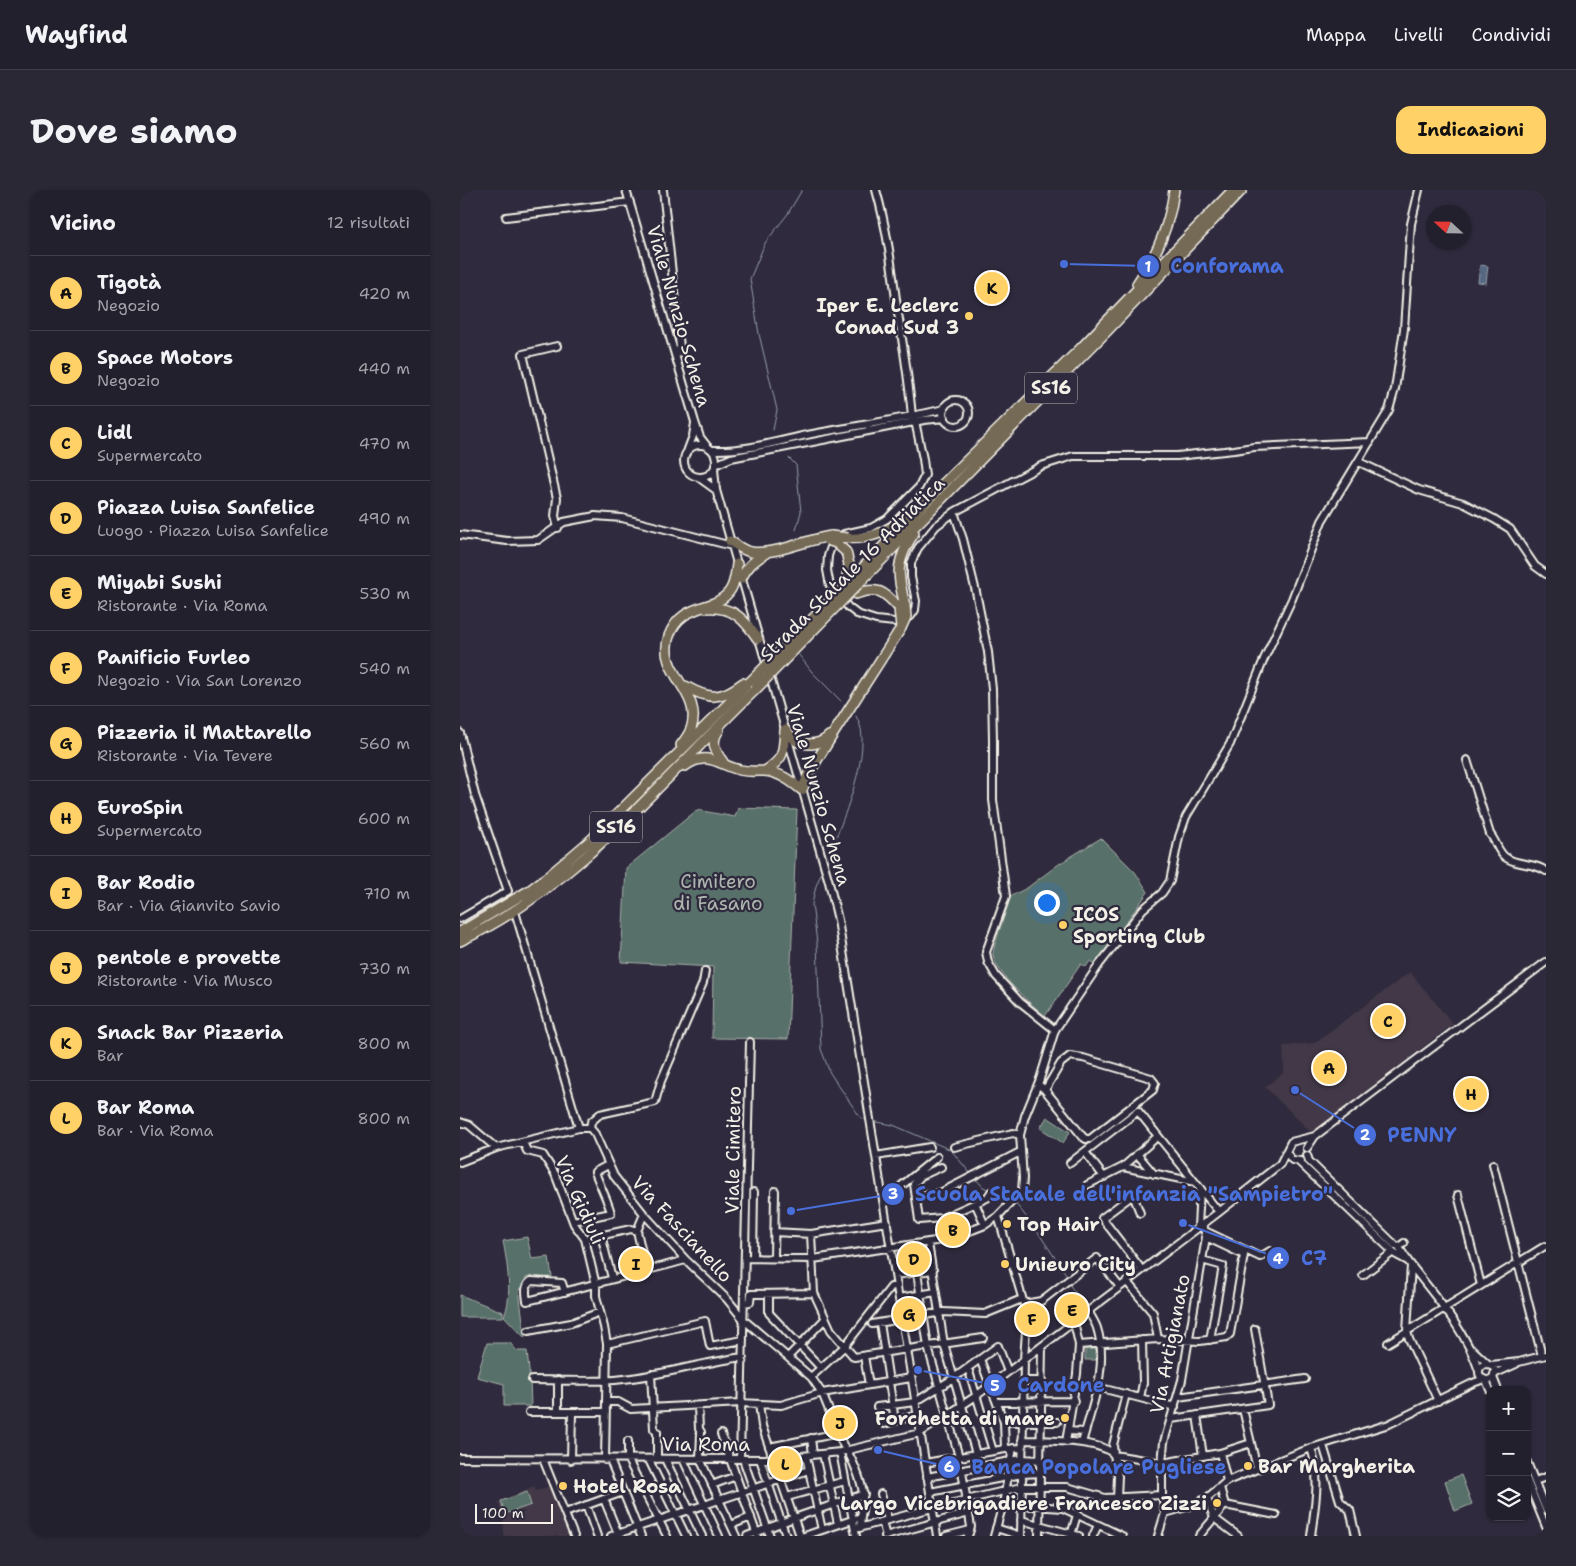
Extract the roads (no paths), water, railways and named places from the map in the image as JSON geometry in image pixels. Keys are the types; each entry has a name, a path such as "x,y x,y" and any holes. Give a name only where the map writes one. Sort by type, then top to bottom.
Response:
{"highway":[{"name":"SS16","path":"1048,380 1122,301 1145,272 1165,232 1174,190"},
{"name":"Strada Statale 16 Adriatica","path":"460,941 487,928 570,870 649,798 754,691 852,579 942,485 1048,380 1233,190"},
{"name":"Strada Statale 16 Adriatica","path":"852,579 959,483 1242,190"},
{"path":"649,798 692,761 703,759 723,762 738,770 751,772 765,771 785,777 802,790 809,773 901,628 902,607 899,564 903,550 914,533 959,483"},
{"path":"731,543 750,552 766,552 827,538 855,539 883,532 902,521 942,485"},
{"path":"827,538 846,552 852,579"},
{"path":"741,579 751,563 766,552"},
{"path":"650,781 682,744 692,728 693,711 690,697 676,678 669,661 666,647 670,635 677,622 685,614 721,599 730,591 735,580 737,564"},
{"path":"822,615 856,594 869,589 886,593 902,607"},
{"path":"696,608 714,607 729,610 740,617 758,639"},
{"name":"Strada Statale 16 Adriatica","path":"460,932 530,890 592,839 751,679 822,615"},
{"path":"682,684 699,694 716,696 731,692 751,679"},
{"path":"723,762 715,752 713,744 716,733 736,708"},
{"path":"785,730 797,741 808,744 824,742 835,731"},
{"path":"765,771 778,763 783,752 785,730"}],"street":[{"name":"Viale Nunzio Schena","path":"626,190 695,422 700,437 709,448"},
{"path":"663,190 680,347 676,357"},
{"path":"876,190 890,252 914,419 924,459 925,474 919,487 887,519 871,528 844,534 836,539 831,547 827,563 830,586 848,607 857,614 876,620 894,622 911,616 915,610 916,601 911,577 911,563 918,548 936,526 954,512 1041,466 1073,456 1177,456 1254,447 1370,442"},
{"path":"745,1258 813,1259 949,1239 985,1225 998,1216 1022,1191 1020,1135 1024,1116 1038,1084 1055,1030 1105,958 1143,909 1162,893 1170,881 1179,837 1186,817 1230,744 1264,659 1292,599 1322,521 1389,410 1395,388 1404,329 1411,224 1419,190"},
{"path":"506,217 630,202"},
{"path":"557,346 522,354 557,498 556,516 558,528"},
{"path":"698,477 709,474 714,467 732,458 914,419 944,409 948,404 957,400 965,403 969,413 966,422 959,426 951,425 945,418 944,409"},
{"path":"716,490 698,477 690,474 684,464 688,449 693,446 701,444 709,448 738,450 808,435 914,419 945,418"},
{"name":"Viale Nunzio Schena","path":"688,449 693,436 695,422"},
{"path":"709,448 715,455 714,467"},
{"path":"1358,462 1419,490 1463,503 1494,519 1510,529 1535,566 1546,574"},
{"name":"Viale Nunzio Schena","path":"714,467 716,490 829,882 838,920 937,1536"},
{"path":"954,512 963,539 976,592 988,652 992,689 994,740 993,800 1006,896 986,952 988,962 996,976 1020,1002 1055,1030"},
{"path":"460,535 507,541 538,540 558,528 564,522 595,516 622,518 731,543"},
{"path":"460,733 475,795 508,890 460,919"},
{"path":"1467,760 1490,834 1500,852 1505,858 1541,867 1546,871"},
{"path":"516,915 579,1128"},
{"path":"1397,1248 1295,1161 1289,1158 1286,1152 1291,1142 1315,1136 1546,962"},
{"path":"460,1162 496,1148 579,1128 590,1128 591,1122 600,1114 655,1102 661,1081 703,983 705,971"},
{"name":"Viale Cimitero","path":"741,1459 750,1042"},
{"path":"1038,1084 1086,1139 1090,1139 1153,1090 1155,1083 1151,1078 1070,1056 1061,1063 1045,1090"},
{"path":"1070,1163 1138,1111 1219,1212"},
{"path":"460,1122 470,1125 496,1148"},
{"name":"Via Fascianello","path":"590,1128 595,1134 614,1176 644,1214 686,1260 727,1299 744,1320 812,1377 822,1393 839,1433 843,1444 843,1451"},
{"path":"954,1147 1013,1133 1020,1135"},
{"path":"1087,1185 1123,1167 1158,1136"},
{"path":"1295,1161 1307,1152 1315,1136"},
{"path":"1299,1141 1304,1143 1310,1161 1397,1248 1445,1307 1468,1346 1479,1372 1488,1386"},
{"name":"Via Gidiuli","path":"523,1142 527,1151 543,1155 556,1174 573,1221 585,1239 607,1344 607,1460"},
{"path":"876,1156 930,1146"},
{"path":"916,1197 940,1193 1020,1152"},
{"path":"1085,1152 1104,1177"},
{"name":"Via Roma","path":"460,1458 571,1460 773,1459 843,1451 920,1433 976,1396 1142,1270 1203,1230 1219,1212 1280,1164 1286,1152"},
{"path":"1137,1154 1154,1174"},
{"path":"883,1197 890,1195 937,1156"},
{"name":"Via Roma","path":"1280,1164 1295,1161"},
{"path":"1473,1383 1481,1366 1519,1362 1544,1356 1493,1164"},
{"path":"573,1221 611,1213 607,1197 600,1187 595,1172 608,1165"},
{"path":"941,1167 921,1176 914,1184 919,1220 942,1218 986,1198 992,1192"},
{"path":"1123,1167 1195,1182"},
{"name":"Via Artigianato","path":"1158,1536 1165,1513 1162,1495 1164,1442 1178,1397 1190,1340 1202,1260 1203,1230 1200,1188"},
{"path":"774,1258 775,1191"},
{"path":"753,1258 754,1192"},
{"path":"1140,1213 1133,1195 1102,1218 1142,1270"},
{"path":"1458,1195 1481,1285"},
{"path":"975,1203 985,1225"},
{"path":"644,1214 637,1231 646,1270"},
{"path":"996,1528 1021,1536 1026,1331 1023,1302 998,1216"},
{"path":"942,1218 949,1239"},
{"path":"774,1232 811,1234 887,1222"},
{"path":"585,1239 631,1229 637,1231"},
{"path":"1203,1230 1260,1257 1270,1251"},
{"path":"1079,1345 1158,1339 1200,1341 1227,1338 1230,1334 1244,1255 1203,1230"},
{"path":"811,1234 814,1293 831,1330 854,1357 983,1338"},
{"path":"601,1235 612,1278"},
{"path":"928,1242 944,1344 976,1454"},
{"path":"1388,1343 1544,1246"},
{"path":"1364,1275 1397,1248"},
{"path":"872,1324 940,1313 984,1314 1023,1302 1041,1301 1097,1258 1120,1287"},
{"path":"565,1292 562,1283 531,1281 526,1287 527,1301 596,1285 612,1278 686,1260"},
{"path":"1202,1260 1223,1266 1210,1340"},
{"path":"1410,1263 1407,1330 1409,1339 1438,1401"},
{"path":"895,1275 933,1270"},
{"path":"917,1272 928,1347 959,1457"},
{"path":"1127,1282 1153,1313 1158,1339"},
{"path":"812,1377 845,1346 891,1287 897,1285"},
{"path":"899,1298 936,1292"},
{"path":"744,1303 750,1302 751,1294 814,1293"},
{"path":"769,1294 770,1313 821,1368"},
{"path":"1082,1443 1101,1371 1102,1353 1097,1328 1088,1311"},
{"path":"528,1331 571,1323 600,1312"},
{"path":"788,1357 825,1319"},
{"path":"607,1344 705,1321 710,1346 744,1340"},
{"path":"1066,1442 1068,1422 1074,1401 1079,1345 1074,1322"},
{"path":"880,1323 895,1421"},
{"path":"1171,1419 1268,1405 1254,1329"},
{"path":"1140,1398 1143,1383 1142,1340"},
{"path":"877,1407 915,1402 954,1378 998,1346 1008,1372"},
{"path":"1039,1536 1042,1346"},
{"path":"1468,1346 1494,1369 1497,1386"},
{"path":"864,1356 869,1385"},
{"path":"532,1380 633,1378 743,1357"},
{"path":"980,1359 1004,1422 1005,1449"},
{"path":"1165,1513 1190,1506 1207,1498 1227,1482 1257,1468 1311,1448 1389,1424 1473,1383 1494,1376 1519,1362"},
{"path":"968,1368 993,1451"},
{"path":"650,1374 654,1429 657,1432 657,1460"},
{"path":"606,1402 618,1402 631,1408 741,1403 781,1405 822,1393 912,1378"},
{"path":"558,1380 558,1412"},
{"path":"1178,1397 1304,1380"},
{"path":"1024,1381 1042,1381"},
{"path":"1097,1387 1175,1407"},
{"path":"1117,1498 1118,1476 1113,1444 1126,1394"},
{"path":"997,1402 1074,1401"},
{"path":"759,1404 760,1419 769,1447 802,1536 861,1517"},
{"path":"698,1406 699,1428 701,1432 700,1459 736,1536"},
{"path":"1243,1409 1257,1468"},
{"path":"529,1412 606,1412"},
{"path":"571,1460 572,1412"},
{"path":"884,1424 917,1415"},
{"path":"1197,1415 1203,1456"},
{"path":"1004,1422 1057,1422"},
{"path":"1068,1431 1085,1432"},
{"path":"769,1447 839,1433"},
{"path":"721,1434 757,1534"},
{"path":"811,1438 813,1455"},
{"path":"1022,1440 1082,1443 1109,1450 1114,1455 1162,1463 1220,1453 1251,1443"},
{"path":"628,1441 628,1460 667,1536"},
{"path":"1323,1445 1340,1501 1350,1510 1356,1536"},
{"path":"994,1536 1003,1504 1013,1448"},
{"path":"925,1463 1005,1449 1022,1448"},
{"path":"1311,1448 1316,1464 1318,1483 1311,1536"},
{"path":"843,1451 845,1481 852,1519 857,1531"},
{"path":"843,1451 864,1494 857,1531"},
{"path":"1220,1453 1227,1482"},
{"path":"823,1454 838,1524"},
{"path":"806,1456 822,1530"},
{"path":"543,1459 574,1536"},
{"path":"682,1459 719,1536"},
{"path":"741,1459 770,1536"},
{"path":"760,1459 786,1536"},
{"path":"927,1478 1022,1459 1041,1460"},
{"path":"607,1460 623,1492 641,1536"},
{"path":"649,1460 686,1536"},
{"path":"665,1460 702,1536"},
{"path":"611,1536 809,1470"},
{"path":"946,1536 969,1533 969,1513 962,1471"},
{"path":"930,1492 1008,1476 1041,1474"},
{"path":"712,1485 736,1476"},
{"path":"1531,1480 1546,1477"},
{"path":"1531,1480 1546,1510"},
{"path":"1531,1480 1546,1527"},
{"path":"787,1497 845,1481"},
{"path":"857,1531 932,1508 1006,1490 1022,1488 1067,1487 1105,1498 1162,1495"},
{"path":"1220,1487 1225,1504"},
{"path":"565,1513 623,1492"},
{"path":"747,1536 757,1534 781,1522 864,1494"},
{"path":"881,1494 886,1536 969,1513"},
{"path":"1207,1498 1214,1518 1238,1536"},
{"path":"604,1499 618,1535"},
{"path":"1003,1504 1063,1508 1122,1536"},
{"path":"1225,1504 1276,1515"},
{"path":"1199,1536 1225,1504"},
{"path":"586,1505 597,1536"},
{"path":"1001,1513 1010,1516"},
{"path":"1071,1535 1078,1515"},
{"path":"731,1525 751,1517"},
{"path":"1021,1520 1079,1536"},
{"path":"1093,1536 1098,1525"}],"water":[{"path":"1480,265 1488,266 1486,283 1478,282"}],"waterway":[{"path":"773,430 777,410 759,334 750,279 765,243 787,215 802,190"},
{"path":"789,458 796,465 801,512 796,530"},
{"path":"799,655 812,672 841,701"},
{"path":"827,861 847,808 859,767 862,747 861,730 856,716"},
{"path":"822,871 812,904 817,943 821,1049 830,1073 860,1117 868,1121"},
{"path":"872,1121 893,1125 951,1150 970,1173"},
{"path":"975,1178 983,1187 990,1190"},
{"path":"994,1191 1011,1199"},
{"path":"1015,1203 1033,1225 1068,1277"},
{"path":"1070,1283 1079,1297"}],"tunnel":[{"path":"1057,1422 1066,1422"}],"place":[{"name":"Conforama","path":"1064,264"},
{"name":"Snack Bar Pizzeria","path":"992,288"},
{"name":"Iper E. Leclerc Conad Sud 3","path":"969,316"},
{"name":"ICOS Sporting Club","path":"1063,925"},
{"name":"Lidl","path":"1388,1021"},
{"name":"Tigotà","path":"1329,1068"},
{"name":"PENNY","path":"1295,1090"},
{"name":"EuroSpin","path":"1471,1094"},
{"name":"Scuola Statale dell'infanzia \"Sampietro\"","path":"791,1211"},
{"name":"C7","path":"1183,1223"},
{"name":"Top Hair","path":"1007,1224"},
{"name":"Space Motors","path":"953,1230"},
{"name":"Piazza Luisa Sanfelice","path":"914,1259"},
{"name":"Bar Rodio","path":"636,1264"},
{"name":"Unieuro City","path":"1005,1264"},
{"name":"Miyabi Sushi","path":"1072,1310"},
{"name":"Pizzeria il Mattarello","path":"909,1314"},
{"name":"Panificio Furleo","path":"1032,1319"},
{"name":"Cardone","path":"918,1370"},
{"name":"Forchetta di mare","path":"1065,1418"},
{"name":"pentole e provette","path":"840,1423"},
{"name":"Banca Popolare Pugliese","path":"878,1450"},
{"name":"Bar Roma","path":"785,1464"},
{"name":"Bar Margherita","path":"1248,1466"},
{"name":"Hotel Rosa","path":"563,1486"},
{"name":"Largo Vicebrigadiere Francesco Zizzi","path":"1217,1503"}],"park label":[{"name":"Cimitero di Fasano","path":"718,892"}]}
